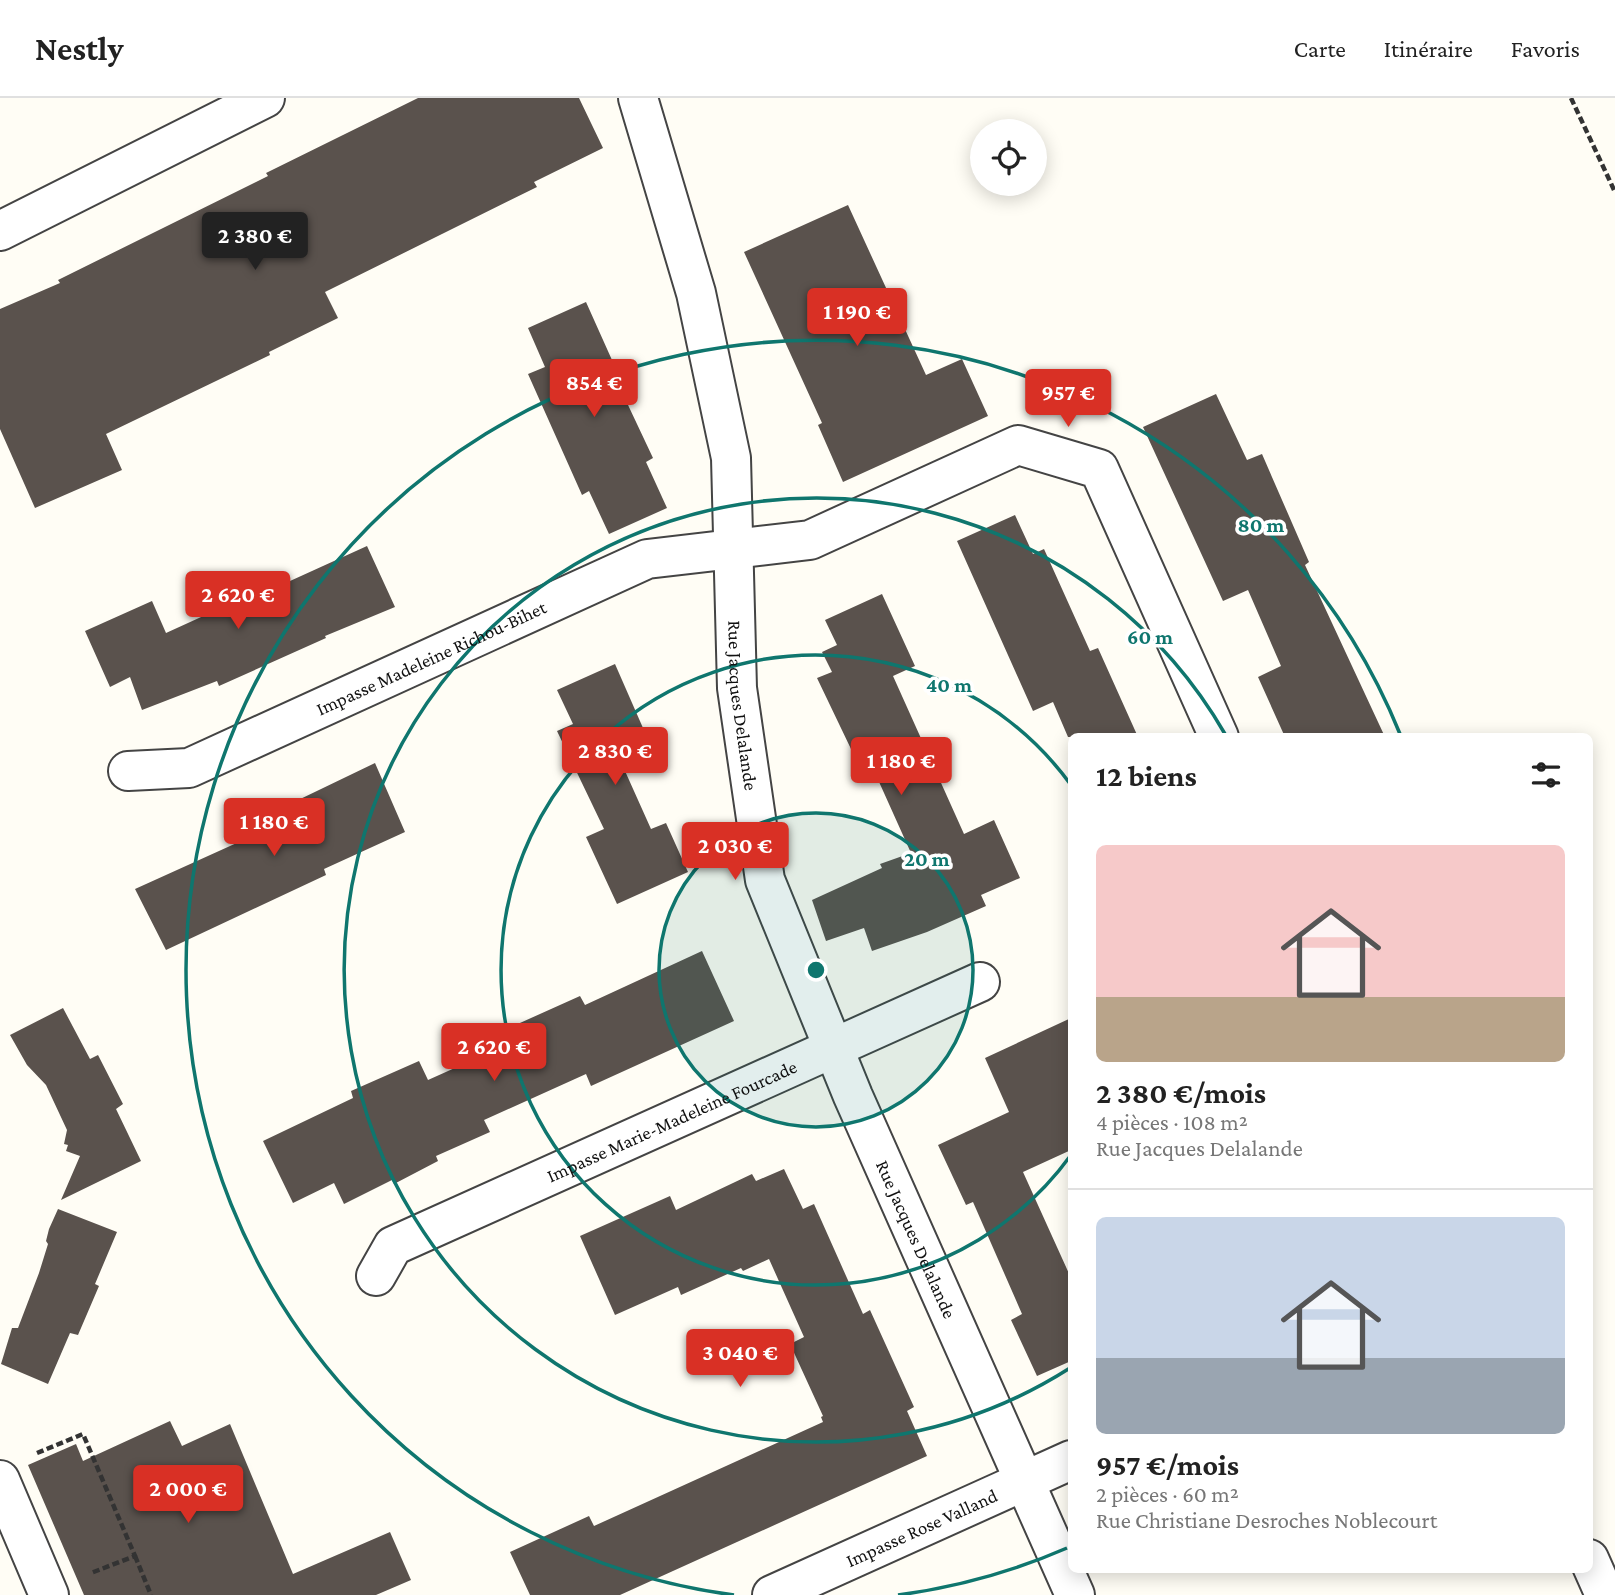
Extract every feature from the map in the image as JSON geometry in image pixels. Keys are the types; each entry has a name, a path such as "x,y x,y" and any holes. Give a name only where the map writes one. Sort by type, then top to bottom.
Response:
{"street":[{"path":"0,231 265,98"},
{"name":"Rue Jacques Delalande","path":"638,98 701,318 731,458 737,688 765,880 834,1048 1075,1595"},
{"name":"Impasse Madeleine Richou-Bihet","path":"128,771 189,768 647,559 810,540 1018,445 1099,470 1217,733"},
{"name":"Impasse Marie-Madeleine Fourcade","path":"376,1276 393,1246 980,982"},
{"name":"Impasse Rose Valland","path":"772,1595 1068,1461"},
{"path":"0,1480 48,1593"},
{"path":"1593,1568 1605,1595"}],"path":[{"path":"1571,98 1615,192"},
{"path":"36,1453 83,1434 151,1595"},
{"path":"48,1593 135,1556"}],"building":[{"path":"418,98 579,98 603,148 534,182 537,187 325,292 338,318 269,352 270,355 106,434 122,470 35,508 0,429 0,309 60,283 58,280"},
{"path":"848,205 926,375 962,359 988,416 843,482 818,425 822,423 744,252"},
{"path":"586,302 616,369 612,371 653,458 646,462 667,508 609,534 589,491 582,495 528,374 545,367 528,328"},
{"path":"1216,394 1247,460 1262,454 1309,562 1305,565 1383,733 1283,733 1258,677 1281,666 1248,590 1223,601 1143,427"},
{"path":"1015,515 1033,554 1044,549 1090,651 1098,648 1136,733 1068,733 1068,737 1053,702 1033,711 957,541"},
{"path":"367,546 395,607 325,636 326,638 219,686 217,681 142,710 130,677 110,687 85,631 152,601 166,633"},
{"path":"882,594 915,666 893,676 964,834 994,820 1020,878 981,895 986,906 927,932 872,951 864,928 826,941 812,900 882,868 880,864 911,853 862,744 851,749 817,678 832,672 822,652 837,645 825,620"},
{"path":"615,664 643,728 612,742 651,829 666,823 688,872 617,904 586,837 604,829 557,731 573,724 557,690"},
{"path":"375,763 405,832 324,869 326,875 166,950 135,889 270,828 265,816"},
{"path":"702,951 734,1021 591,1086 586,1074 484,1120 490,1132 436,1156 438,1161 394,1184 392,1180 344,1204 334,1183 293,1203 263,1141 353,1098 351,1091 419,1061 428,1080 517,1040 511,1027 580,996 585,1005"},
{"path":"63,1008 90,1059 98,1055 123,1104 116,1109 141,1161 61,1200 80,1156 66,1151 68,1145 64,1144 67,1130 46,1085 27,1065 10,1035"},
{"path":"1068,1019 1068,1151 1023,1172 1068,1271 1068,1362 1037,1376 1011,1320 1022,1314 973,1202 966,1205 938,1145 1009,1112 985,1058"},
{"path":"784,1169 803,1209 814,1204 863,1314 870,1310 914,1407 907,1411 927,1456 620,1595 530,1595 510,1552 589,1516 594,1526 823,1422 823,1416 790,1344 804,1337 769,1259 743,1271 741,1268 681,1295 678,1287 615,1315 580,1236 670,1196 676,1210 752,1174 756,1181"},
{"path":"58,1209 117,1232 95,1284 99,1286 78,1335 70,1333 48,1384 1,1364 12,1328 18,1328 39,1273 48,1244 46,1241 49,1229"},
{"path":"170,1421 182,1446 230,1424 293,1574 390,1532 411,1580 376,1595 84,1595 28,1465 76,1444 83,1461"}]}
